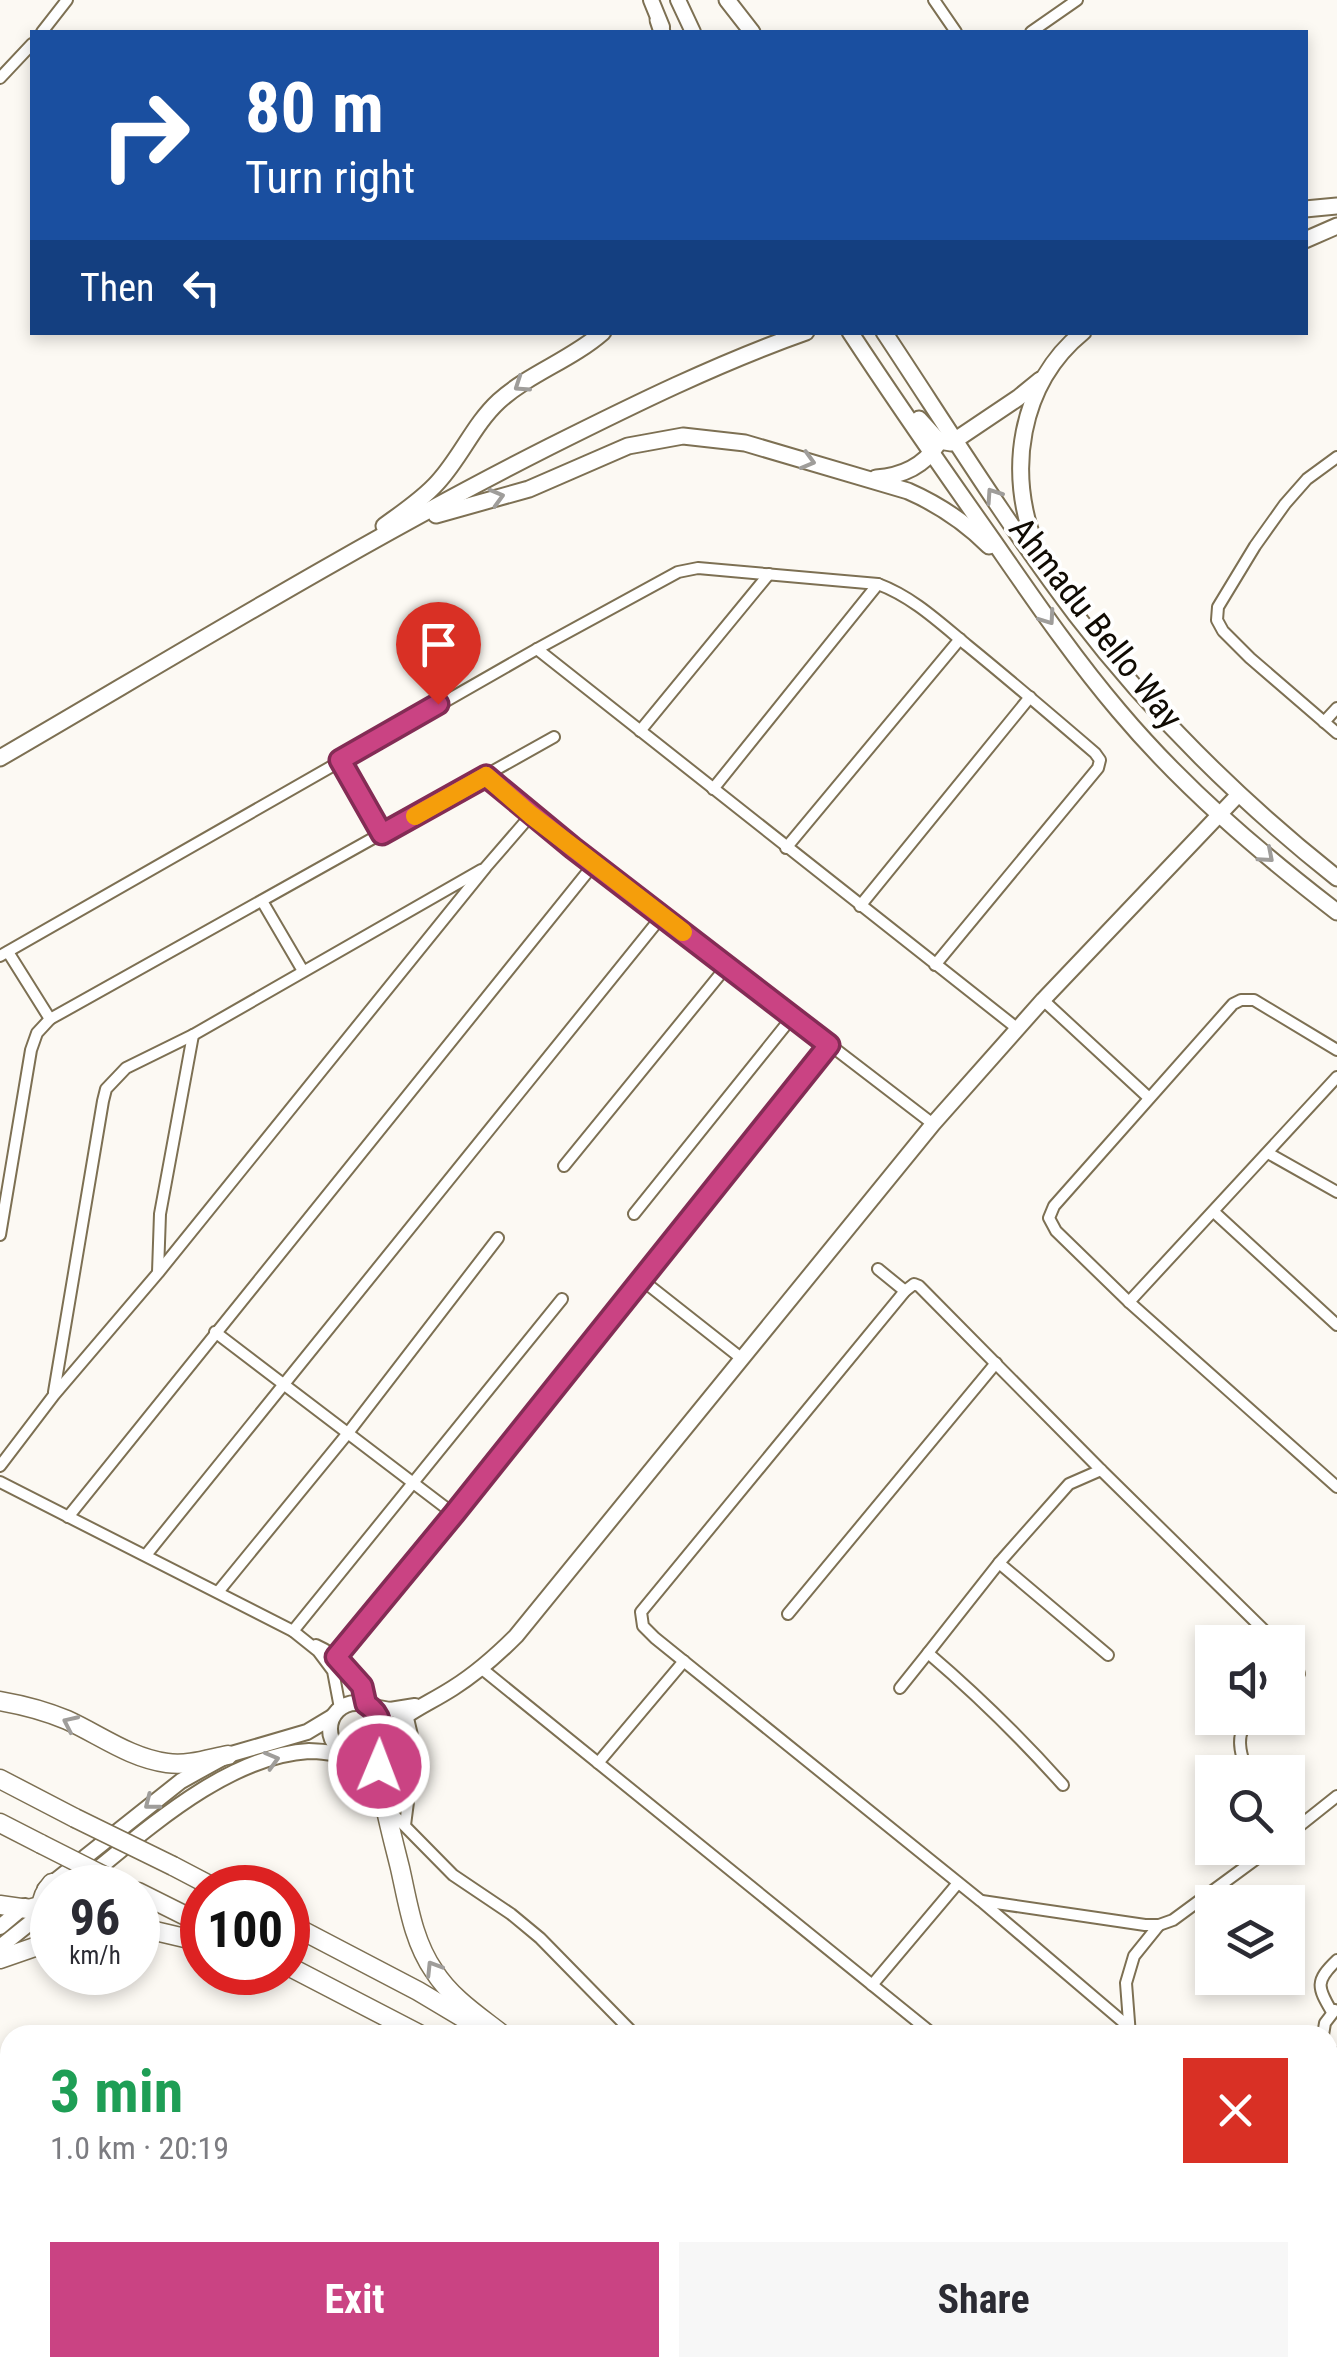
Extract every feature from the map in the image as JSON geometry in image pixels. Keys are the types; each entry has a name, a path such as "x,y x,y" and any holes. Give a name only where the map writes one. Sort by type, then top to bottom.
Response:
{"highway":[{"path":"0,1701 57,1716 151,1760 181,1764 228,1755"},
{"path":"379,1742 384,1805 414,1928 442,1982 490,2025"},
{"path":"0,1780 180,1870"},
{"path":"0,1823 83,1865"},
{"path":"0,1904 30,1909"},
{"path":"310,1934 418,1990 476,2025"},
{"path":"0,1958 30,1948"},
{"path":"310,1977 402,2025"}],"main road":[{"path":"727,0 750,30"},
{"path":"1308,208 1335,204"},
{"path":"1308,239 1337,226"},
{"path":"325,569 426,494 503,398 598,335"},
{"path":"0,758 404,524 643,400 799,335"},
{"path":"852,335 882,380 942,445"},
{"name":"Ahmadu Bello Way","path":"886,335 936,410 942,445 1026,588 1061,637 1120,712 1220,816 1337,912"},
{"path":"867,479 906,472 1018,398 1045,375 1080,335"},
{"path":"1045,375 1024,426 1019,481 1028,526 1052,582"},
{"path":"404,524 528,488 628,446 682,436 745,443 934,502 987,544 1026,588"},
{"name":"Ahmadu Bello Way","path":"942,445 1138,690 1198,756 1337,878"}],"street":[{"path":"44,30 66,0"},
{"path":"652,0 662,28"},
{"path":"678,0 692,30"},
{"path":"934,0 955,30"},
{"path":"1034,30 1077,0"},
{"path":"0,78 30,46"},
{"path":"1337,457 1307,478 1285,504 1218,607 1217,620 1222,631 1250,658 1337,734"},
{"path":"50,1019 4,954 537,649 678,572 698,568 878,584 899,592 1030,697 1100,760 1098,768 936,965"},
{"path":"640,731 769,574"},
{"path":"713,790 878,584"},
{"path":"786,848 960,639"},
{"path":"537,649 1018,1029"},
{"path":"860,906 1030,697"},
{"path":"1324,722 1337,708"},
{"path":"0,1235 31,1050 50,1019 554,736"},
{"path":"340,760 382,834"},
{"path":"486,776 531,815 932,1124"},
{"path":"103,1865 174,1809 238,1771 306,1751 366,1754 407,1714 481,1668 516,1636 932,1124 1043,1000 1239,794"},
{"path":"0,1466 54,1395 531,815"},
{"path":"68,1517 594,864"},
{"path":"54,1395 106,1089 126,1068 193,1035 486,867"},
{"path":"262,902 303,972"},
{"path":"146,1555 662,916"},
{"path":"564,1166 727,966"},
{"path":"1043,1000 1148,1097"},
{"path":"1337,1050 1254,1000 1233,1004 1054,1206 1049,1218 1056,1231 1130,1302 1337,1487"},
{"path":"634,1214 793,1016"},
{"path":"158,1273 160,1214 193,1035"},
{"path":"336,1657 829,1045"},
{"path":"1130,1302 1337,1077"},
{"path":"1268,1153 1337,1192"},
{"path":"1214,1212 1337,1325"},
{"path":"218,1592 348,1433 498,1238"},
{"path":"878,1268 905,1291"},
{"path":"642,1280 741,1358"},
{"path":"1123,2025 981,1900 684,1662 643,1626 642,1612 914,1284 1259,1625"},
{"path":"293,1630 562,1298"},
{"path":"215,1332 454,1514"},
{"path":"788,1614 996,1363"},
{"path":"900,1688 998,1563 1068,1484 1101,1470"},
{"path":"0,1482 306,1640 333,1671 336,1713 330,1735 340,1750 348,1754"},
{"path":"998,1563 1108,1655"},
{"path":"306,1640 336,1657 362,1686 367,1705 380,1718 379,1742"},
{"path":"928,1653 989,1707 1063,1785"},
{"path":"598,1764 684,1662"},
{"path":"481,1668 922,2025"},
{"path":"74,1865 181,1781 228,1755 307,1732 348,1704 390,1710 421,1704"},
{"path":"405,1825 415,1748 407,1714"},
{"path":"1305,1821 1337,1796"},
{"path":"384,1805 453,1875 540,1938 625,2025"},
{"path":"981,1900 1159,1924 1173,1920 1248,1865"},
{"path":"872,1985 958,1883"},
{"path":"0,1926 30,1901"},
{"path":"0,1946 30,1924"},
{"path":"1130,2025 1126,1983 1134,1956 1159,1924"},
{"path":"1334,2010 1320,1993 1319,1983 1323,1973 1337,1960"}],"slow traffic":[{"path":"415,816 486,776 683,932"}],"route":[{"path":"379,1766 380,1718 366,1704 362,1686 336,1657 829,1045 486,776 382,834 340,760 438,704"}]}
